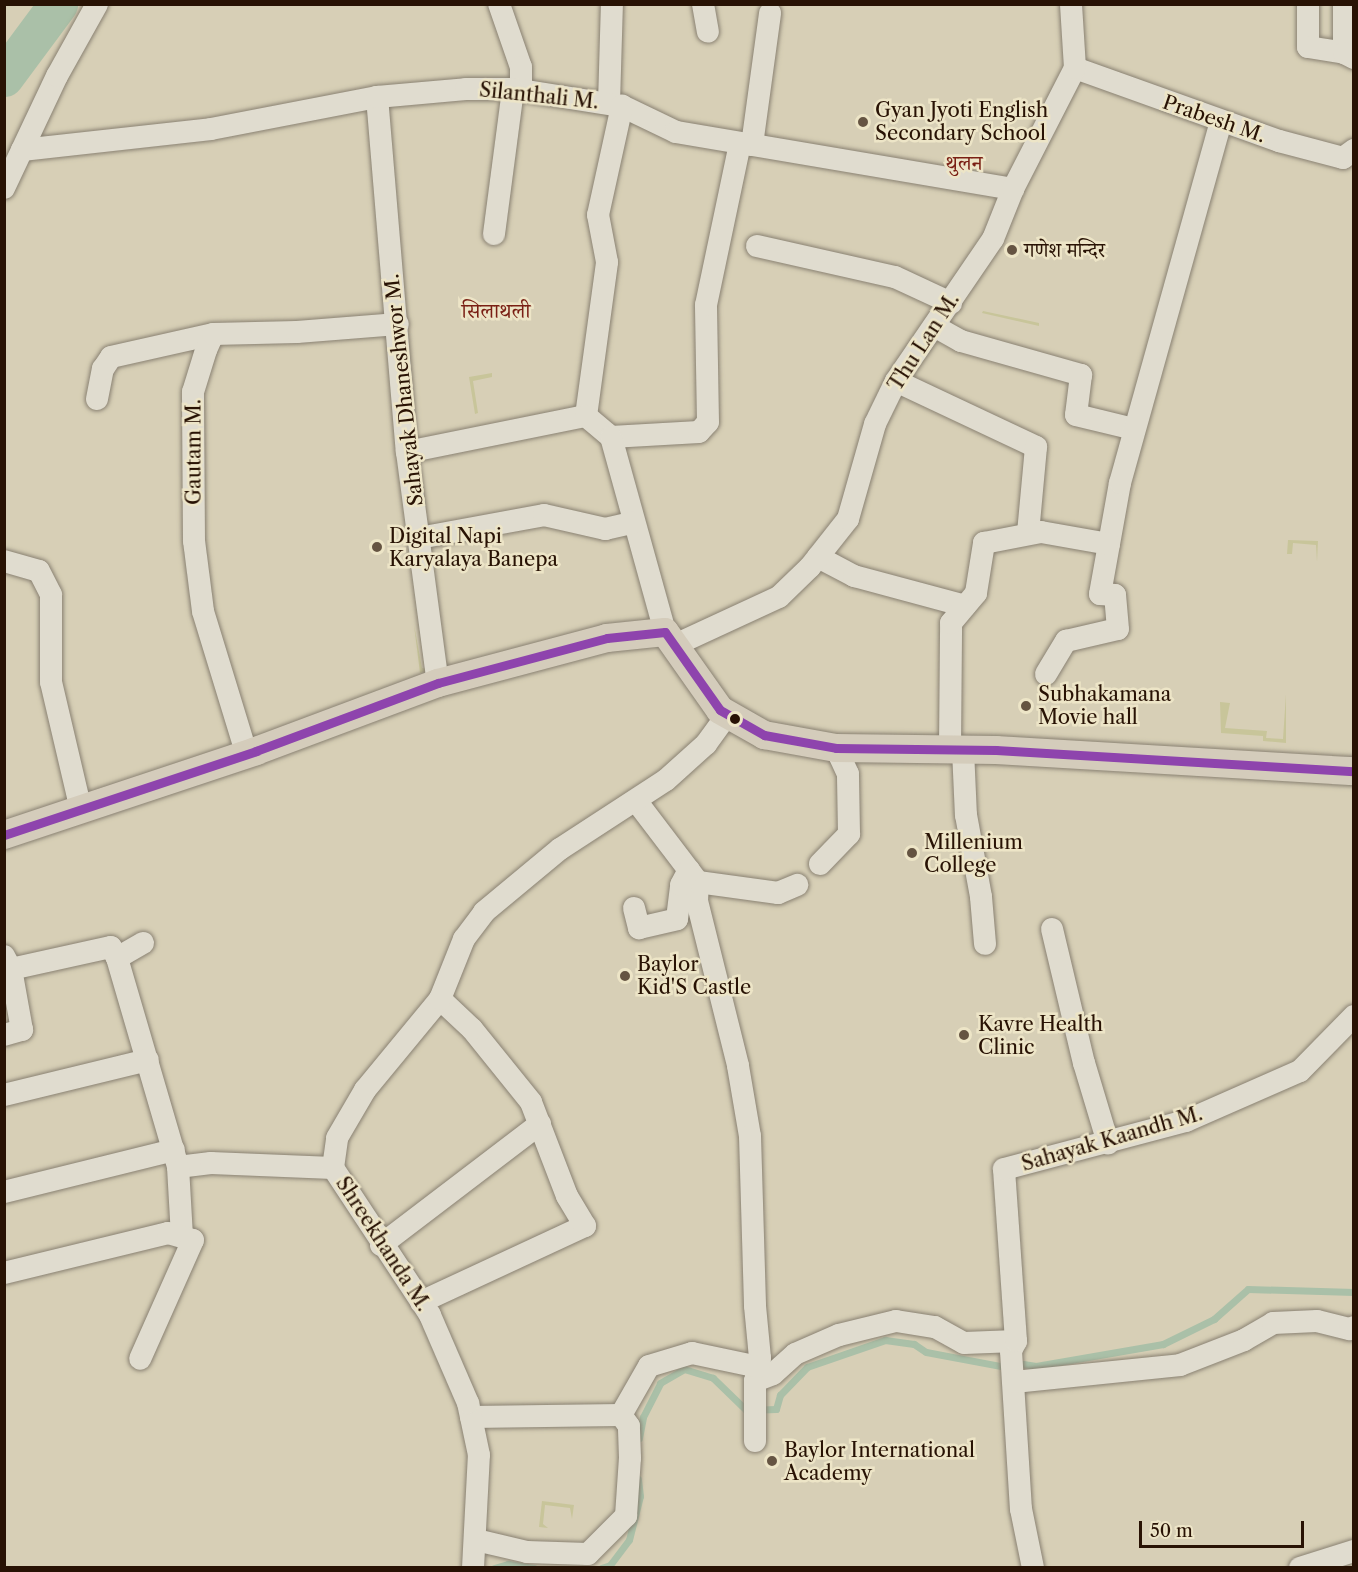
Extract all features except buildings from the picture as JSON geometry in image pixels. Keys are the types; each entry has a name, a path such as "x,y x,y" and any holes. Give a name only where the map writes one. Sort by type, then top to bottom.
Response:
{"main road":[{"path":"4,835 81,810 438,683 607,638 670,638 727,715 764,735 836,748 956,749 1353,771"}],"street":[{"path":"4,188 98,4"},
{"path":"494,234 521,67 499,4"},
{"path":"586,416 607,262 597,215 616,105 612,4"},
{"path":"703,4 708,32"},
{"path":"1071,4 1075,68"},
{"path":"1308,4 1308,46 1349,56 1344,4"},
{"path":"611,437 699,432 708,422 705,305 746,145 770,13"},
{"name":"Prabesh M.","path":"1075,68 1221,122 1343,158 1353,150"},
{"name":"Thu Lan M.","path":"670,638 779,597 818,556 848,519 875,424 896,381 993,238 1013,189 1075,68"},
{"name":"Silanthali M.","path":"22,150 211,129 377,97 466,89 517,90 616,105 676,132 1013,189"},
{"name":"Sahayak Dhaneshwor M.","path":"377,97 398,324 407,452 438,683"},
{"path":"1046,674 1066,640 1118,629 1115,595 1100,594 1109,544 1134,429 1221,122"},
{"path":"757,246 895,277 951,303"},
{"path":"97,399 103,369 111,357 213,334 398,324"},
{"path":"934,326 961,341 1081,375 1076,415 1134,429"},
{"name":"Gautam M.","path":"213,334 193,392 194,541 203,610 246,752"},
{"path":"896,381 1036,447 1028,534"},
{"path":"586,416 611,437 632,523 670,638"},
{"path":"407,452 586,416"},
{"path":"419,538 544,515 605,529 632,523"},
{"path":"985,944 981,897 956,749 951,624 976,593 984,543 1041,532 1109,544"},
{"path":"818,556 854,576 965,606"},
{"path":"4,561 39,571 51,595 51,682 81,810"},
{"name":"Shreekhanda M.","path":"473,1568 479,1455 471,1417 455,1367 421,1302 381,1245 333,1168 337,1138 352,1110 440,999 465,939 484,912 560,849 637,802 706,744 727,715"},
{"path":"820,864 849,834 848,774 836,748"},
{"path":"637,802 694,876 697,901 738,1066 750,1136 757,1374 755,1441"},
{"path":"634,908 639,928 677,919 681,885 694,876 778,893 797,885"},
{"path":"1052,929 1081,1052 1108,1143"},
{"path":"117,958 143,943"},
{"path":"4,1035 22,1030 8,963 111,947 117,958 176,1159 182,1237"},
{"path":"421,1302 585,1226 567,1196 531,1102 512,1075 440,999"},
{"name":"Sahayak Kaandh M.","path":"1016,1341 1004,1169 1186,1121 1300,1071 1353,1016"},
{"path":"4,1095 148,1060"},
{"path":"381,1245 540,1124"},
{"path":"4,1192 176,1159 211,1163 333,1168"},
{"path":"4,1273 168,1233 194,1240 140,1359"},
{"path":"621,1416 649,1366 692,1353 757,1374 774,1374 795,1354 839,1335 896,1321 934,1327 964,1343 1016,1341 1011,1351 1021,1509 1033,1568"},
{"path":"1014,1382 1180,1365 1244,1340 1273,1323 1317,1322 1350,1329 1353,1327"},
{"path":"471,1417 621,1416"},
{"path":"476,1540 527,1552 588,1554 626,1516 630,1458 629,1426 621,1416"},
{"path":"1300,1568 1353,1551"}],"shaded area":[{"path":"983,311 1039,323 1039,326 982,313"},
{"path":"492,373 492,377 473,381 478,413 475,414 469,377"},
{"path":"1288,540 1318,541 1317,562 1316,545 1293,543 1292,554 1287,554"},
{"path":"414,625 422,668 432,670 420,673"},
{"path":"1286,694 1286,743 1263,741 1263,736 1221,733 1220,702 1230,703 1225,728 1267,731 1266,738 1283,739"},
{"path":"542,1501 574,1505 572,1519 570,1508 545,1505 543,1524 548,1528 539,1527"}],"waterway":[{"path":"4,77 58,4"},
{"path":"1023,1364 1036,1366 1163,1344 1214,1319 1248,1289 1354,1292"},
{"path":"639,1438 643,1417 660,1383 684,1369 713,1378 746,1410 776,1409 780,1395 807,1367 885,1340 914,1344 926,1352 1000,1366"},
{"path":"601,1568 610,1565 629,1540 640,1496 638,1479"},
{"path":"494,1568 508,1564 534,1568"}],"transit line":[{"path":"4,835 256,751 438,683 607,638 665,632 720,710 764,735 836,748 996,750 1354,771"}],"place":[{"name":"Gyan Jyoti English Secondary School","path":"863,122"},
{"name":"गणेश मन्दिर","path":"1012,250"},
{"name":"Digital Napi Karyalaya Banepa","path":"377,547"},
{"name":"Subhakamana Movie hall","path":"1026,706"},
{"name":"Millenium College","path":"912,853"},
{"name":"Baylor Kid'S Castle","path":"625,976"},
{"name":"Kavre Health Clinic","path":"964,1035"},
{"name":"Baylor International Academy","path":"772,1461"}],"district":[{"name":"थुलन","path":"964,163"},
{"name":"सिलाथली","path":"496,311"}]}
